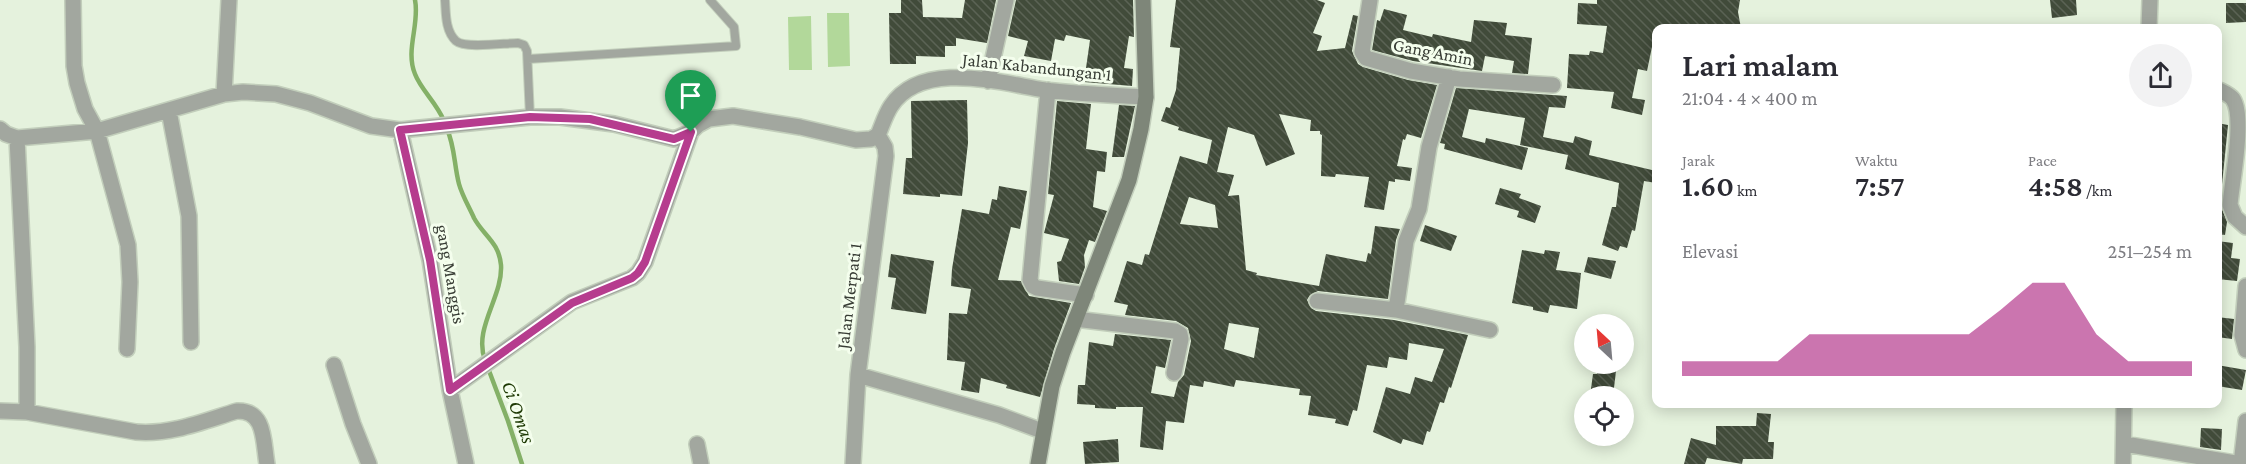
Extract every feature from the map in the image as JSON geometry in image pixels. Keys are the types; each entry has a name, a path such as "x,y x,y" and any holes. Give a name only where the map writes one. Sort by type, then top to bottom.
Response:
{"main road":[{"path":"1038,464 1042,431 1052,386 1075,319 1129,180 1142,129 1146,97 1143,0"}],"street":[{"path":"73,0 74,66 85,109 97,131 128,245 130,282 127,349"},
{"path":"224,94 229,0"},
{"path":"988,81 1006,0"},
{"name":"Gang Amin","path":"1370,0 1362,52 1364,56 1411,71 1449,77 1553,85"},
{"path":"2149,24 2150,0"},
{"path":"1396,310 1404,249 1419,209 1429,147 1449,77"},
{"name":"Jalan Kabandungan 1","path":"878,135 890,107 896,100 914,86 941,78 963,78 1048,90 1146,97"},
{"path":"1048,90 1030,280 1037,288 1086,295"},
{"path":"2222,91 2234,100 2239,117 2230,205 2235,217 2246,227"},
{"path":"0,129 17,138 97,131 224,94 243,92 276,94 310,103 371,126 400,130 530,117 590,119 674,139 691,132 709,119 733,116 800,126 856,140 871,139 878,135"},
{"path":"169,111 189,216 191,342"},
{"name":"gang Manggis","path":"400,130 430,260 450,390 466,464"},
{"path":"450,390 572,303 632,278 643,268 691,132"},
{"name":"Jalan Merpati 1","path":"853,464 858,375 886,156 885,147 878,135"},
{"path":"17,138 27,347 27,412"},
{"path":"2246,286 2242,335 2246,350"},
{"path":"1317,301 1396,310 1490,330"},
{"path":"1075,319 1174,331 1180,334 1174,373"},
{"path":"334,365 369,464"},
{"path":"858,375 989,412 1042,431"},
{"path":"2124,408 2124,464"},
{"path":"0,411 27,412 151,433 169,431 237,411 248,411 256,416 261,427 267,464"},
{"path":"2125,444 2241,464 2246,421"},
{"path":"697,444 701,464"}],"lane":[{"path":"445,0 446,21 456,41 465,45 518,43 524,45 528,59 530,117"},
{"path":"528,59 736,46 734,27 710,0"}],"green space":[{"path":"827,13 849,13 850,66 828,67"},
{"path":"811,16 812,70 789,70 788,17"}],"building":[{"path":"901,0 922,0 923,17 962,18 965,0 996,0 987,43 956,38 956,46 945,46 945,57 916,56 916,64 890,64 889,13 901,13"},
{"path":"1016,0 1133,0 1134,37 1129,36 1124,68 1133,69 1132,86 1084,82 1090,40 1066,35 1064,41 1055,39 1051,61 1024,56 1028,41 1008,36"},
{"path":"1176,0 1317,0 1325,3 1313,33 1322,36 1317,51 1345,48 1353,15 1358,16 1352,51 1358,64 1408,80 1437,85 1421,138 1407,134 1405,140 1403,139 1397,166 1412,168 1410,181 1395,179 1395,182 1389,181 1384,210 1364,207 1369,177 1336,174 1335,177 1321,176 1322,135 1320,131 1310,131 1311,120 1279,114 1295,154 1266,166 1254,135 1228,127 1217,172 1234,175 1228,196 1239,195 1246,270 1257,273 1256,275 1319,286 1326,254 1366,262 1368,253 1371,254 1375,226 1400,229 1396,240 1388,299 1318,291 1310,295 1307,300 1311,308 1316,311 1394,320 1468,335 1451,388 1449,387 1444,403 1440,402 1423,445 1403,439 1401,444 1373,432 1386,387 1410,394 1415,377 1432,382 1444,349 1409,343 1407,360 1389,357 1387,368 1367,365 1357,411 1353,410 1348,426 1335,423 1336,419 1308,415 1311,396 1299,395 1300,389 1236,380 1234,387 1204,381 1203,387 1190,385 1184,423 1166,421 1163,450 1140,447 1143,407 1116,407 1116,409 1077,404 1078,385 1085,385 1089,342 1113,346 1115,334 1171,340 1165,368 1156,366 1151,393 1174,397 1178,382 1184,375 1191,341 1188,328 1176,321 1125,315 1128,305 1114,302 1127,261 1142,265 1145,254 1149,255 1180,156 1207,164 1212,140 1178,130 1179,127 1161,121 1166,107 1170,108 1176,90 1180,48 1170,47","holes":["1189,197 1215,205 1218,228 1180,224","1229,323 1259,328 1254,358 1224,349"]},
{"path":"1597,0 1740,0 1738,12 1740,24 1652,24 1652,47 1647,71 1638,69 1632,98 1645,100 1642,115 1611,108 1614,92 1567,88 1569,54 1589,55 1590,51 1603,53 1607,26 1577,24 1578,3 1597,4"},
{"path":"2050,0 2076,0 2077,15 2052,18"},
{"path":"2226,3 2246,3 2246,22 2226,23"},
{"path":"1384,9 1407,15 1403,30 1432,37 1433,34 1471,42 1474,20 1507,23 1505,35 1532,38 1528,74 1512,73 1514,61 1485,56 1482,71 1413,61 1372,50 1377,20 1380,21"},
{"path":"1456,88 1567,96 1565,108 1549,107 1543,137 1573,143 1575,136 1592,141 1589,155 1652,170 1652,182 1644,181 1635,231 1632,230 1627,248 1620,246 1618,251 1602,245 1612,207 1616,207 1619,183 1565,169 1568,155 1520,145 1525,118 1469,109 1462,137 1485,143 1486,138 1528,148 1522,170 1444,149 1445,144 1440,143"},
{"path":"967,100 968,143 962,196 903,194 906,158 912,158 911,101"},
{"path":"1057,101 1091,104 1086,149 1107,152 1105,172 1097,171 1093,207 1107,211 1095,242 1089,240 1084,255 1085,267 1079,284 1059,281 1057,262 1061,261 1069,239 1044,233 1054,195 1048,194"},
{"path":"1119,105 1135,106 1124,157 1112,157"},
{"path":"2222,124 2228,125 2222,184"},
{"path":"999,186 1027,191 1020,229 1011,227 998,280 1021,281 1029,296 1071,303 1040,397 1006,388 1007,385 981,378 979,393 961,390 965,362 947,360 949,313 967,314 971,289 951,286 962,209 989,214 992,199 997,200"},
{"path":"1500,188 1521,194 1519,198 1541,206 1535,223 1517,217 1519,211 1495,204"},
{"path":"2222,209 2227,222 2225,235 2222,235"},
{"path":"1425,225 1457,236 1451,251 1420,241"},
{"path":"2222,242 2233,243 2231,258 2240,259 2237,281 2222,280"},
{"path":"1522,250 1544,254 1545,250 1560,252 1556,270 1581,273 1577,309 1550,305 1548,313 1512,303"},
{"path":"891,254 934,261 926,314 891,309 896,278 888,277"},
{"path":"1588,257 1616,261 1611,279 1584,272"},
{"path":"2222,318 2234,319 2232,339 2222,338"},
{"path":"2222,366 2246,370 2242,390 2222,387"},
{"path":"1593,374 1616,374 1614,386 1591,386"},
{"path":"1757,413 1771,414 1768,442 1774,442 1773,459 1743,459 1742,464 1707,458 1705,464 1684,464 1691,438 1716,445 1716,426 1756,426"},
{"path":"2201,428 2222,429 2221,450 2200,447"},
{"path":"1118,439 1119,462 1085,464 1083,442"}],"waterway":[{"name":"Ci Omas","path":"415,0 416,18 412,65 418,80 444,121"},
{"name":"Ci Omas","path":"447,129 462,192 474,218 500,257 498,289 483,336 482,348 485,360"},
{"name":"Ci Omas","path":"488,368 522,464"}],"route":[{"path":"530,117 560,117 614,123 674,139 691,132 643,268 632,278 572,303 450,390 430,260 400,130 530,117"}]}
